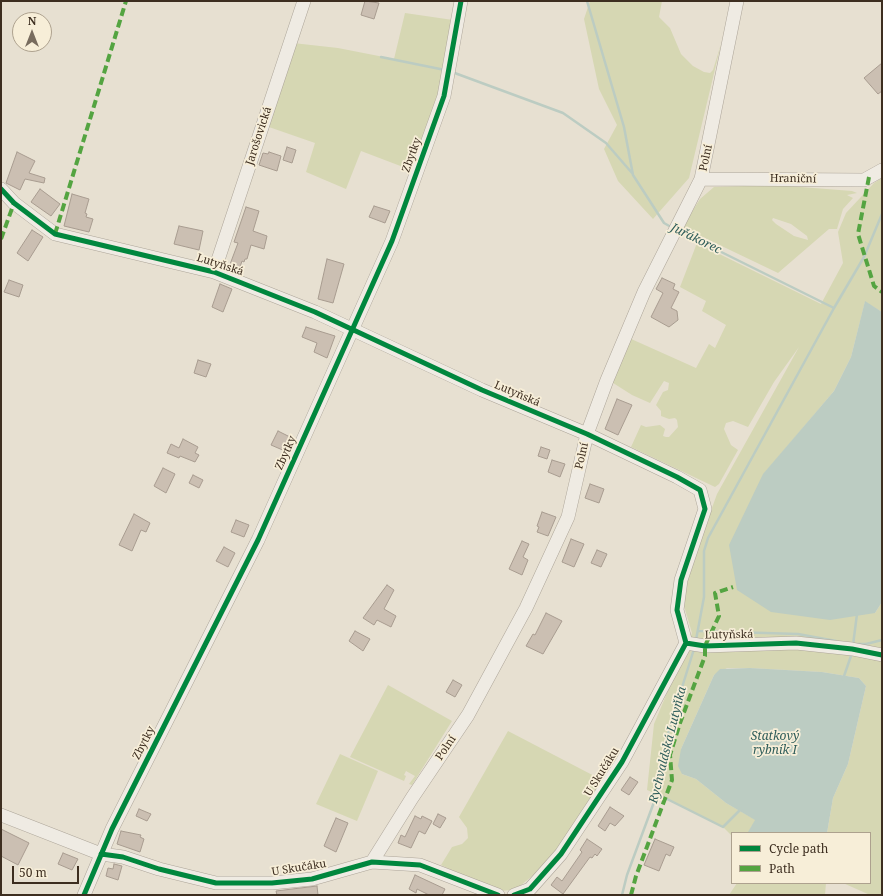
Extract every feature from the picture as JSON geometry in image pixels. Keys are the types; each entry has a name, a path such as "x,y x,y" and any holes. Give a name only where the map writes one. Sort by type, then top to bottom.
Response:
{"street":[{"name":"Jarošovická","path":"214,272 304,1"},
{"name":"Zbytky","path":"84,895 115,822 258,540 392,241 444,96 461,1"},
{"name":"Polní","path":"372,862 412,798 468,715 526,608 568,517 587,434 607,380 644,292 701,179 737,1"},
{"name":"Hraniční","path":"701,179 864,180 882,170"},
{"name":"Lutyňská","path":"1,189 14,203 55,234 214,272 353,328 482,390 587,434 678,477 700,490 705,509 681,580 678,610 686,643 705,646 796,644 852,649 882,655"},
{"name":"U Skučáku","path":"514,895 530,889 561,854 622,762 686,643"},
{"name":"U Skučáku","path":"1,815 101,854 123,857 159,869 216,883 272,883 312,879 372,862 420,865 498,895"}],"green space":[{"path":"590,1 662,1 659,17 670,28 681,54 693,66 704,72 710,73 713,70 721,44 689,178 653,219 618,181 604,149 617,125 599,89 584,19"},
{"path":"405,13 453,20 439,95 411,170 361,151 346,189 306,172 315,143 266,126 293,43 338,48 394,59"},
{"path":"882,178 882,312 865,302 851,357 834,391 764,474 875,613 882,602 882,895 870,895 845,884 871,884 871,832 827,832 833,798 848,764 866,686 859,678 822,672 750,668 727,668 714,675 681,749 682,774 696,779 726,803 756,820 750,832 731,832 731,835 724,828 668,799 647,790 654,724 692,633 684,606 687,577 717,494 799,347 774,382 748,427 733,421 726,423 724,429 731,445 738,450 719,484 715,487 631,447 641,425 646,427 660,425 665,429 663,436 666,437 669,437 678,427 677,420 675,418 669,419 661,416 661,411 656,405 663,392 668,390 669,383 664,381 650,403 632,395 610,381 629,338 696,368 709,344 715,348 726,325 702,311 706,301 680,287 697,243 821,304 843,263 838,232 846,213 874,183"},
{"path":"775,185 852,191 857,193 847,195 853,198 843,209 837,229 829,229 778,273 682,227 700,199 714,187","holes":["773,218 791,224 807,236 808,240 794,236 772,220"]},
{"path":"388,685 452,721 412,785 409,784 415,776 406,771 404,781 350,757"},
{"path":"508,731 602,780 560,845 537,872 520,886 511,890 499,891 491,889 441,865 452,847 462,844 468,838 467,828 459,817"},
{"path":"340,754 378,771 357,821 316,804"},
{"path":"736,884 826,884 825,895 729,895"}],"water":[{"path":"865,301 882,312 882,602 875,613 830,620 771,612 737,590 729,545 763,474 834,391 851,357"},
{"name":"Statkový rybník I","path":"750,668 822,672 859,678 866,686 848,764 833,798 827,832 748,832 755,820 726,803 696,779 682,774 678,766 681,749 714,675 720,669"}],"building":[{"path":"365,1 379,3 374,19 361,15"},
{"path":"882,63 882,91 878,94 864,78"},
{"path":"287,147 296,150 292,163 283,160"},
{"path":"17,152 35,161 29,173 45,178 44,183 25,179 20,190 6,183"},
{"path":"269,152 281,156 277,171 259,165 263,153 268,154"},
{"path":"40,189 60,204 51,216 31,202"},
{"path":"72,194 89,199 85,213 87,214 86,217 93,219 89,232 64,226"},
{"path":"374,206 390,211 385,223 369,217"},
{"path":"246,207 259,211 253,231 267,236 264,249 251,245 247,259 245,259 244,262 242,261 239,270 229,267 238,243 234,242"},
{"path":"179,226 203,231 199,250 174,244"},
{"path":"32,230 43,237 28,261 17,253"},
{"path":"327,259 344,264 333,303 318,299"},
{"path":"662,278 675,284 673,289 679,292 671,308 677,311 678,320 669,327 651,317 663,293 656,289"},
{"path":"9,280 23,285 19,297 4,292"},
{"path":"220,284 232,289 223,312 212,307"},
{"path":"306,327 335,336 327,358 314,352 317,343 302,337"},
{"path":"198,360 211,364 206,377 194,373"},
{"path":"617,399 632,405 618,435 605,429"},
{"path":"278,431 292,438 285,451 271,445"},
{"path":"183,439 198,447 195,453 199,455 195,462 167,453 171,444 179,448"},
{"path":"541,447 550,450 547,459 538,456"},
{"path":"552,460 565,464 560,477 548,472"},
{"path":"163,468 175,474 166,493 154,486"},
{"path":"193,475 203,480 199,488 189,483"},
{"path":"590,484 604,489 599,503 585,498"},
{"path":"542,512 556,517 548,536 537,532 539,527 537,526"},
{"path":"134,514 150,523 146,532 141,530 132,551 119,545"},
{"path":"236,520 249,525 244,537 231,532"},
{"path":"571,539 584,544 574,567 562,562"},
{"path":"522,541 529,544 523,557 528,560 522,575 509,569"},
{"path":"224,547 235,553 228,567 216,561"},
{"path":"597,550 607,554 601,567 591,563"},
{"path":"387,585 394,590 384,609 396,616 391,627 377,620 374,625 363,618"},
{"path":"546,613 562,621 543,654 526,646 533,634 535,635"},
{"path":"355,631 370,639 363,651 349,641"},
{"path":"453,680 462,685 455,697 446,692"},
{"path":"630,777 638,782 629,795 621,790"},
{"path":"610,807 624,816 615,826 610,823 605,831 598,826"},
{"path":"139,809 151,814 147,821 136,816"},
{"path":"438,814 446,818 440,828 433,824"},
{"path":"415,816 421,819 422,816 432,821 425,834 419,831 411,848 398,843 401,835 405,837"},
{"path":"336,818 348,823 336,852 324,846"},
{"path":"1,829 29,843 18,865 1,856"},
{"path":"121,831 141,835 140,837 144,839 140,852 117,844"},
{"path":"587,839 602,849 597,856 595,854 592,858 590,857 563,894 551,885 557,877 562,881 582,852 580,850"},
{"path":"655,839 674,847 670,856 666,854 659,871 644,865"},
{"path":"63,853 78,859 72,870 58,864"},
{"path":"114,864 122,866 118,880 106,876 108,868 113,869"},
{"path":"415,875 445,889 442,895 429,895 417,889 416,893 409,889"},
{"path":"317,886 318,895 277,895 276,891"}],"waterway":[{"name":"Juřákorec","path":"587,1 624,127 633,175 664,223 671,227"},
{"path":"381,57 445,70"},
{"path":"452,72 563,113 606,143 632,173"},
{"path":"696,640 704,597 704,551 708,538 834,308 864,257 882,214"},
{"name":"Juřákorec","path":"679,231 834,308"},
{"path":"853,645 857,614"},
{"name":"Rychvaldská Lutyňka","path":"699,631 798,634 836,641"},
{"name":"Rychvaldská Lutyňka","path":"857,644 866,644 882,640"},
{"name":"Rychvaldská Lutyňka","path":"622,895 627,875 657,794 669,729 694,649"},
{"path":"843,679 852,653"},
{"path":"657,794 723,827 741,809"}],"marked path":[{"path":"55,234 126,1"},
{"path":"869,177 858,234 874,286 882,292"},
{"path":"1,239 14,203"},
{"path":"631,895 636,876 672,780 670,755 680,723 705,656 705,646 719,616 715,593 733,587"}],"cycle path":[{"path":"84,895 112,829 258,540 392,241 444,96 461,1"},
{"path":"1,189 14,203 55,234 214,272 315,312 482,390 587,434 677,477 700,490 705,509 681,580 677,610 686,643"},
{"path":"686,643 705,646 796,643 852,649 882,655"},
{"path":"514,895 530,889 561,854 622,762 686,643"},
{"path":"101,854 123,857 159,869 216,883 272,883 312,879 372,862 420,865 498,895"}]}
